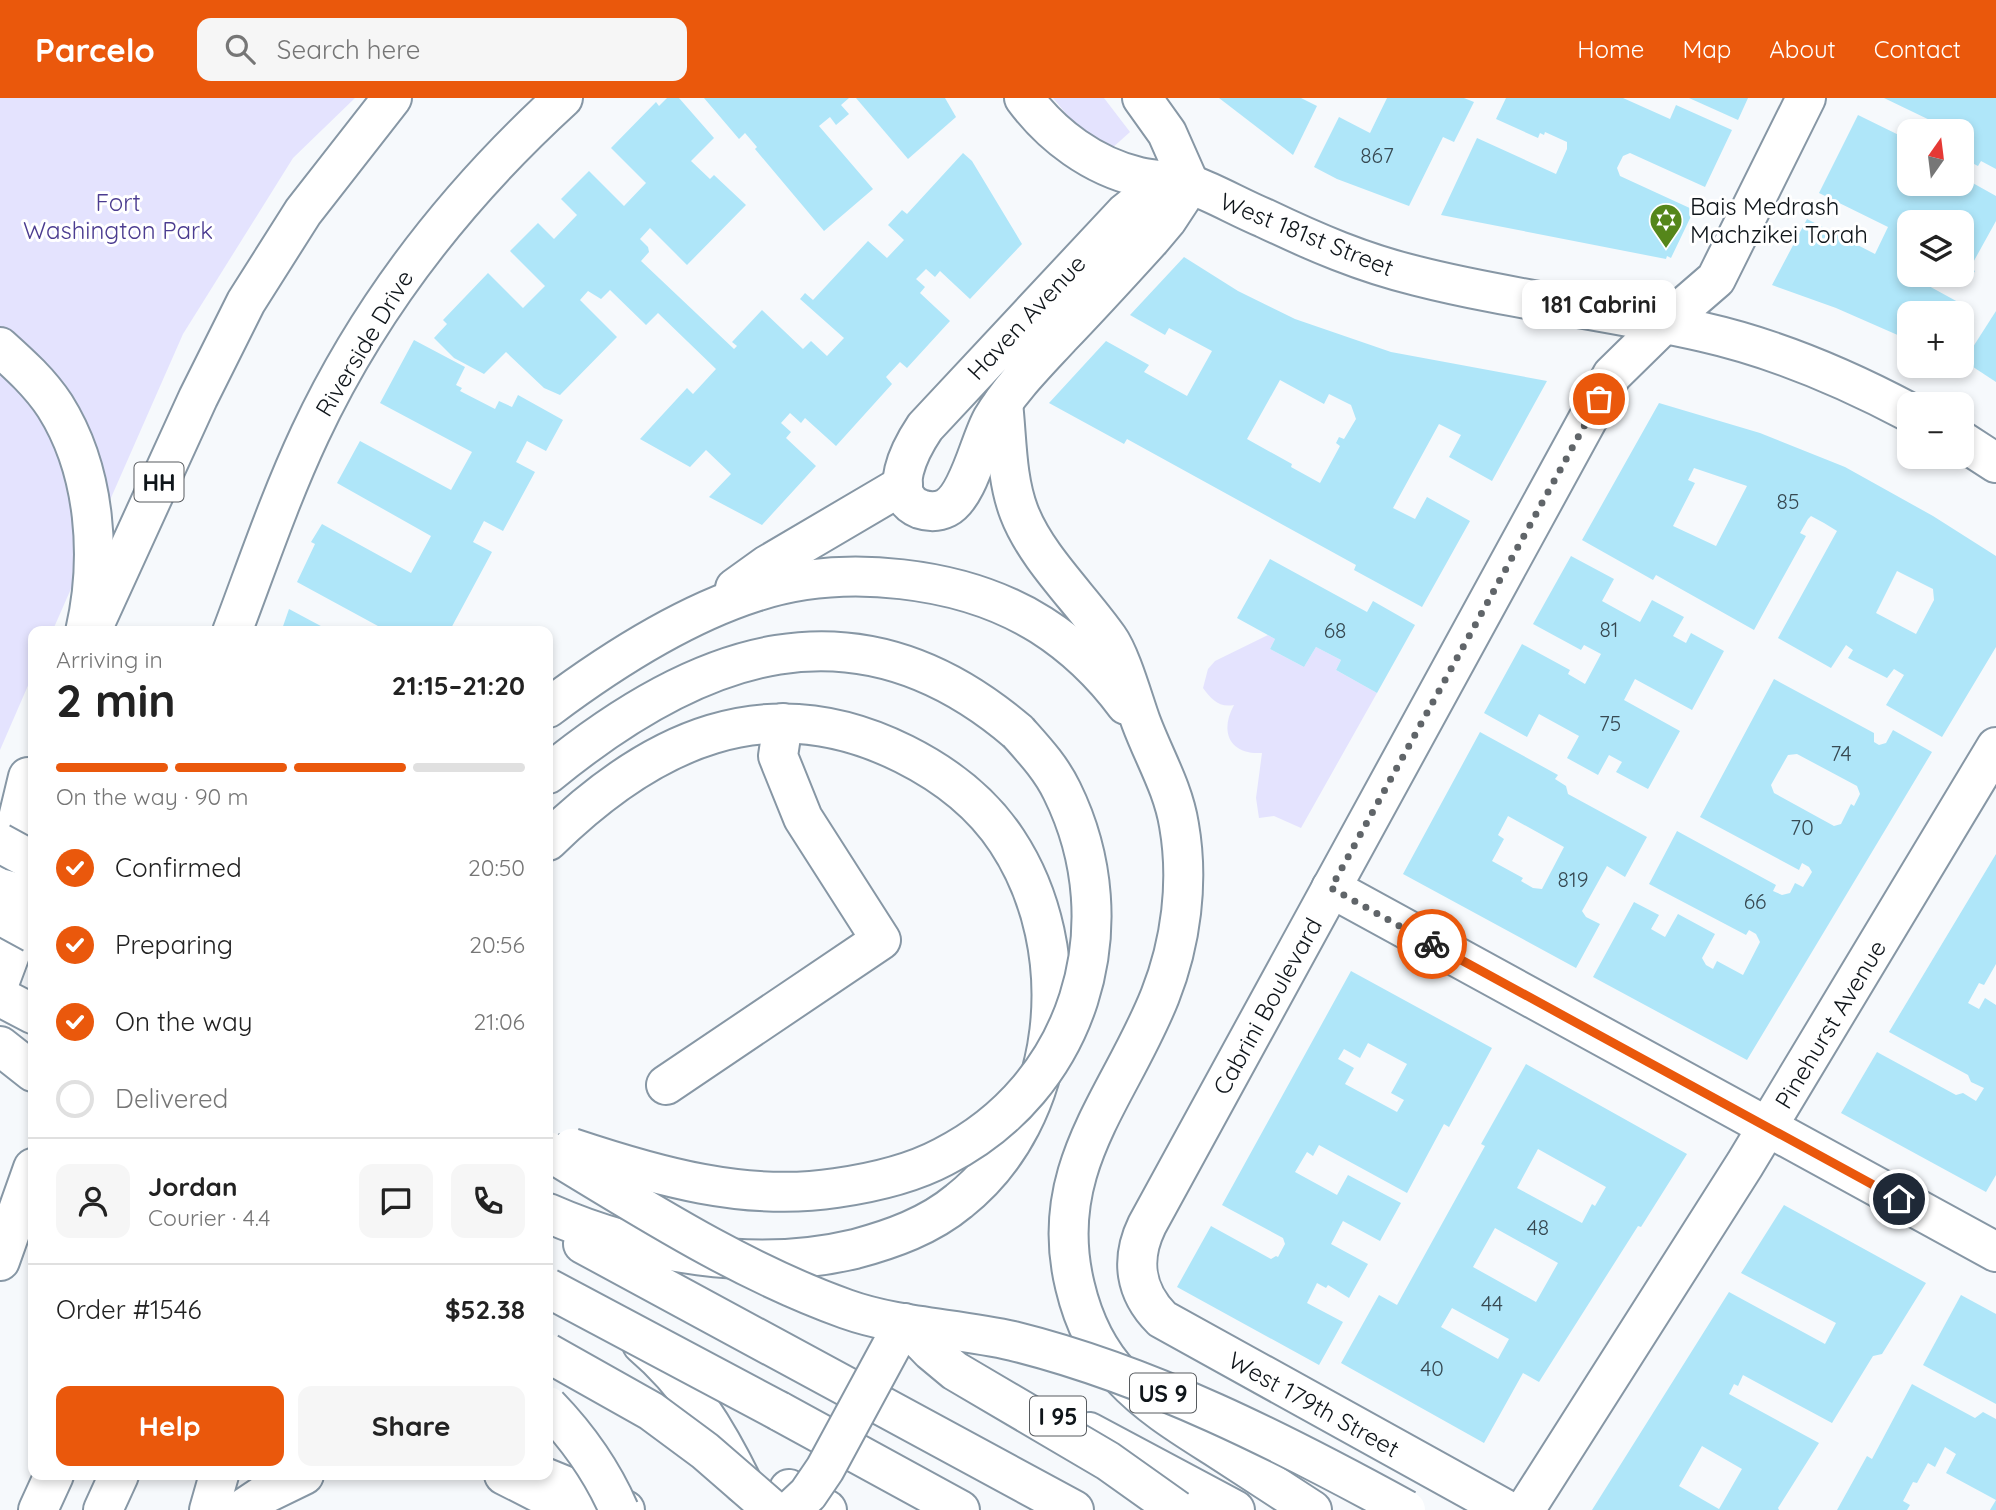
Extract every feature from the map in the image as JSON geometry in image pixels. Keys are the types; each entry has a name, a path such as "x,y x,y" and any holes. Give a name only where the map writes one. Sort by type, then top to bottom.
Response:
{"main road":[{"name":"HH","path":"94,626 193,409 246,302 303,212 392,98"},
{"name":"Riverside Drive","path":"234,626 310,434 368,328 399,280 453,213 503,156 563,98"},
{"name":"West 181st Street","path":"1024,98 1045,124 1080,151 1101,163 1138,177 1190,185 1312,241 1377,265 1442,282 1715,335 1796,361 1897,406"},
{"path":"1142,98 1167,133 1190,185"},
{"name":"Cabrini Boulevard","path":"1138,1280 1136,1259 1147,1225 1612,375 1664,324 1716,279 1806,98"},
{"name":"Haven Avenue","path":"1190,185 1151,239 1003,403 984,435 961,492 951,505 932,511 918,508 904,496 903,485 908,459 925,426 1107,230 1140,201 1155,192 1190,185"},
{"path":"0,346 24,368 55,406 67,428 85,479 90,506 93,564 86,626"},
{"path":"1003,403 1010,467 1019,511 1032,538 1111,642 1167,782 1180,827 1183,869 1181,913 1175,951 1160,996 1102,1112 1079,1163 1074,1181 1068,1219 1070,1267 1077,1298 1087,1325 1120,1375 1168,1416 1312,1510"},
{"path":"1974,449 1996,463"},
{"path":"553,705 616,662 697,616 767,565 903,485"},
{"path":"697,616 754,592 813,579 893,578 941,586 1000,604 1042,626 1080,655 1115,691 1145,732"},
{"path":"553,770 648,705 708,674 777,653 809,650 873,656 908,665 939,678 993,710 1018,732 1043,761 1061,789 1076,823 1086,862 1091,904 1090,942 1084,980 1074,1015 1059,1048 1023,1096 1005,1113 976,1136 942,1157 873,1181 814,1191 765,1191 714,1186 657,1174 553,1143"},
{"path":"666,1084 881,940 803,818 778,757 783,723"},
{"path":"553,837 601,794 648,762 675,748 738,727 808,724 858,735 918,761 954,785 984,813 1007,841 1026,876 1040,913 1051,972 1051,1014 1047,1044 1040,1076 1024,1119 1003,1154 977,1186 935,1218 906,1233 848,1251 774,1259 684,1252 622,1239 553,1215"},
{"name":"Pinehurst Avenue","path":"1525,1510 1767,1127 1996,747"},
{"path":"28,778 0,843 28,858"},
{"path":"0,893 28,783"},
{"path":"0,888 28,894"},
{"path":"1331,888 1996,1252"},
{"path":"28,908 0,984 28,1001"},
{"path":"0,915 28,930"},
{"path":"0,926 28,941"},
{"path":"0,997 28,1011"},
{"path":"0,1046 28,1068"},
{"path":"0,1069 28,1083"},
{"name":"I 95","path":"553,1144 893,1322 1235,1510"},
{"name":"US 9","path":"553,1154 746,1266 800,1292 850,1311 893,1322 1013,1341 1139,1383 1296,1452 1406,1510"},
{"path":"0,1261 28,1182"},
{"path":"553,1227 1074,1510"},
{"name":"West 179th Street","path":"1138,1280 1153,1310 1175,1328 1507,1510"},
{"path":"553,1283 612,1320 677,1377 711,1422 743,1485 752,1510"},
{"path":"553,1291 960,1510"},
{"path":"784,1503 808,1493 825,1469 893,1322 955,1371 1108,1461 1177,1510"},
{"path":"553,1359 784,1503 827,1510"},
{"path":"553,1412 592,1460 619,1510"},
{"path":"38,1510 52,1480"},
{"path":"103,1510 117,1480"},
{"path":"209,1510 218,1480"},
{"path":"242,1510 293,1480"},
{"path":"514,1480 570,1510"},
{"path":"551,1480 625,1510"}],"green space":[{"name":"Fort Washington Park","path":"0,98 355,98 293,158 183,334 55,626 28,626 28,686 0,750"},
{"path":"1053,98 1104,98 1130,132 1102,157"},
{"path":"1268,635 1275,639 1270,649 1304,667 1316,647 1341,660 1336,670 1377,693 1301,828 1274,816 1259,818 1256,798 1262,753 1251,753 1235,746 1228,733 1234,705 1216,702 1203,688 1208,669 1215,661"}],"building":[{"path":"667,98 679,98 714,138 691,161 710,179 714,175 746,205 687,265 650,228 640,239 649,252 641,261 734,349 737,346 732,342 762,310 803,349 811,341 827,356 844,338 800,299 805,293 813,300 868,241 887,258 904,240 888,225 902,210 907,214 963,153 972,161 1022,244 970,299 940,271 935,277 926,269 916,279 925,287 920,293 950,321 907,368 900,362 886,377 892,384 836,446 805,418 801,423 790,413 781,423 791,432 786,438 816,466 762,525 709,497 731,474 706,450 690,467 640,439 687,388 693,394 716,369 658,313 646,325 610,290 601,299 588,291 580,300 617,337 560,395 544,388 506,352 484,374 454,358 434,338 447,324 443,320 488,273 523,308 545,286 510,251 538,223 554,239 577,215 561,199 589,171 624,206 646,183 611,148 656,102 659,106"},
{"path":"704,98 849,98 841,105 849,114 836,125 830,117 819,126 873,189 824,231 755,149 757,147 745,133 739,139"},
{"path":"856,98 945,98 956,117 908,159"},
{"path":"1219,98 1301,98 1317,106 1293,155"},
{"path":"1387,98 1464,98 1474,102 1454,142 1443,137 1409,206 1337,179 1314,167 1339,117 1370,133"},
{"path":"1506,98 1623,98 1670,119 1676,105 1732,130 1705,187 1630,153 1623,156 1617,168 1620,176 1694,210 1671,258 1441,215 1477,138 1556,174 1567,149 1567,142 1545,132 1544,135 1540,133 1538,138 1496,119"},
{"path":"1689,98 1748,98 1738,120"},
{"path":"1884,98 1996,98 1996,169 1981,161 1978,166 1974,164 1974,119 1928,119"},
{"path":"1858,115 1897,134 1897,196 1974,196 1974,184 1996,196 1996,221 1974,261 1974,210 1897,210 1897,287 1931,287 1956,301 1897,301 1897,335 1836,308 1772,285 1807,219 1875,254 1888,227 1819,193"},
{"path":"1184,257 1238,291 1295,319 1391,352 1547,381 1492,481 1449,457 1461,435 1439,424 1393,508 1415,519 1427,497 1470,521 1422,607 1354,570 1356,565 1127,439 1124,444 1049,403 1106,341 1149,365 1144,372 1187,396 1212,351 1169,328 1165,335 1130,315","holes":["1280,380 1324,404 1329,394 1351,405 1356,419 1344,439 1339,437 1336,443 1340,446 1320,483 1247,439"]},
{"path":"1996,311 1996,382 1974,368 1974,345"},
{"path":"414,340 465,367 456,385 462,388 460,391 495,409 499,401 512,407 518,395 563,420 546,451 527,441 516,462 535,472 503,531 484,521 473,542 492,552 452,626 378,626 297,582 315,544 311,542 322,524 411,573 431,536 337,483 360,441 451,490 472,452 380,403"},
{"path":"1659,403 1760,433 1845,467 1933,516 1996,556 1996,647 1942,737 1886,705 1904,675 1894,669 1887,678 1848,658 1853,650 1846,645 1831,668 1778,638 1837,531 1824,523 1811,516 1808,519 1800,533 1806,536 1754,630 1656,575 1653,580 1582,540","holes":["1694,468 1747,486 1716,546 1673,526 1695,483 1688,480","1897,571 1933,589 1934,600 1916,634 1876,613"]},
{"path":"1571,556 1614,579 1602,601 1640,622 1652,600 1684,617 1673,636 1686,643 1691,633 1724,651 1692,710 1635,679 1624,700 1680,731 1648,789 1616,772 1622,762 1609,755 1598,775 1567,758 1579,736 1539,714 1527,737 1484,713 1522,644 1570,670 1568,674 1585,684 1601,654 1584,645 1581,650 1533,624"},
{"path":"1270,559 1367,612 1373,601 1415,625 1377,693 1336,670 1341,660 1316,647 1304,667 1270,649 1275,639 1237,618"},
{"path":"289,609 321,626 283,626"},
{"path":"1774,679 1874,733 1874,742 1879,745 1886,743 1893,730 1932,752 1747,1060 1593,977 1634,902 1659,915 1651,929 1665,937 1678,914 1715,934 1702,958 1706,965 1713,969 1717,961 1743,975 1760,942 1756,934 1749,930 1746,935 1649,884 1677,831 1776,885 1773,891 1782,895 1790,893 1795,883 1803,887 1812,872 1802,863 1799,870 1700,817","holes":["1797,754 1857,786 1860,794 1854,806 1851,804 1841,824 1834,826 1774,793 1771,785 1788,755"]},
{"path":"1480,732 1558,775 1555,779 1566,786 1568,794 1647,837 1625,877 1607,866 1582,911 1586,917 1600,924 1576,968 1403,874","holes":["1508,816 1564,847 1542,889 1533,888 1521,881 1523,878 1492,861 1504,839 1498,835"]},
{"path":"1996,854 1996,964 1984,985 1979,983 1968,1003 1979,1009 1985,998 1996,1005 1996,1175 1986,1192 1841,1113 1877,1052 1956,1095 1963,1093 1976,1101 1984,1088 1971,1082 1968,1075 1889,1032"},
{"path":"1351,971 1492,1048 1449,1127 1444,1124 1407,1193 1319,1145 1313,1156 1307,1152 1295,1172 1337,1195 1348,1175 1401,1203 1380,1241 1343,1221 1331,1244 1368,1264 1349,1298 1328,1285 1326,1288 1317,1283 1307,1303 1343,1322 1319,1365 1177,1287 1211,1226 1271,1259 1278,1257 1285,1244 1283,1238 1222,1205","holes":["1368,1043 1407,1064 1391,1093 1404,1100 1397,1112 1345,1084 1354,1068 1338,1059 1344,1049 1360,1058"]},
{"path":"1526,1064 1687,1154 1539,1382 1523,1373 1484,1443 1341,1363 1379,1295 1397,1305 1485,1146 1481,1144","holes":["1538,1149 1606,1187 1595,1206 1592,1204 1582,1223 1517,1188","1495,1228 1558,1263 1536,1302 1473,1267","1452,1308 1509,1339 1498,1359 1441,1327"]},
{"path":"1784,1205 1926,1283 1882,1354 1873,1356 1832,1423 1743,1375 1738,1386 1734,1384 1729,1394 1819,1443 1779,1510 1592,1510 1729,1292 1825,1344 1836,1323 1741,1273","holes":["1702,1446 1742,1469 1719,1509 1679,1486"]},
{"path":"1961,1295 1996,1314 1996,1404 1923,1365"},
{"path":"1912,1384 1975,1418 1983,1412 1996,1419 1996,1500 1946,1473 1956,1454 1945,1447 1935,1467 1928,1463 1917,1483 1913,1482 1903,1501 1910,1505 1907,1510 1837,1510 1867,1456 1872,1459"}],"way so far":[{"path":"1432,944 1331,888 1599,399"}],"place":[{"name":"Bais Medrash Machzikei Torah","path":"1666,250"},
{"name":"181 Cabrini","path":"1599,399"}],"route":[{"path":"1432,944 1899,1199"}]}
